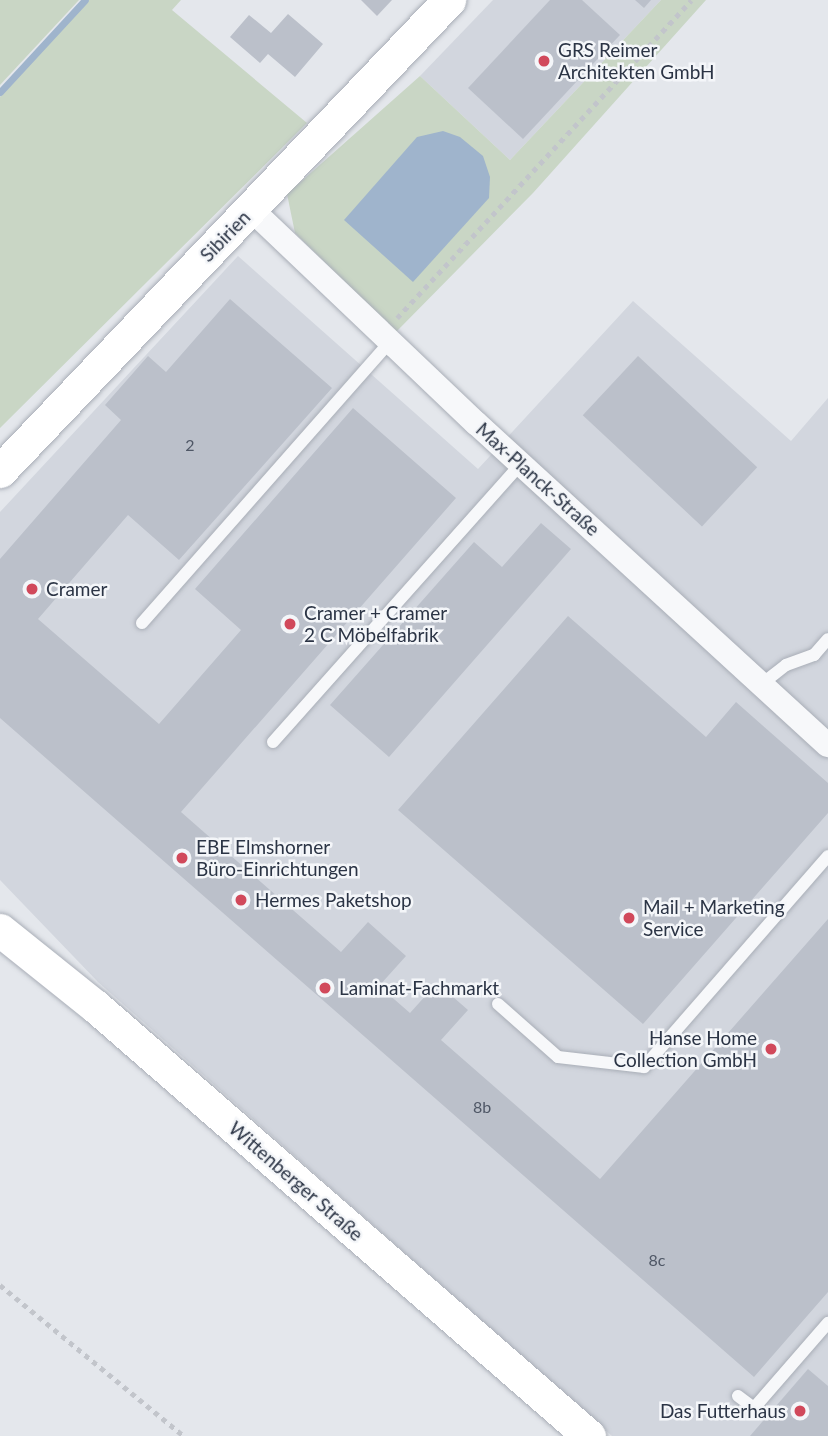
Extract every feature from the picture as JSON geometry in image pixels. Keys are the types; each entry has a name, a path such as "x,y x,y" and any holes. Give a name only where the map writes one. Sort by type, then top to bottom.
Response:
{"main road":[{"name":"Sibirien","path":"0,471 449,0"},
{"name":"Wittenberger Straße","path":"0,930 95,1006 589,1436"}],"street":[{"name":"Max-Planck-Straße","path":"251,209 521,464 828,744"}],"lane":[{"path":"142,623 386,338"},
{"path":"273,742 521,464"},
{"path":"763,683 786,665 814,655 828,639"},
{"path":"498,1004 558,1057 644,1067 828,856"},
{"path":"738,1396 754,1408 828,1323"}],"path":[{"path":"386,338 691,0"},
{"path":"0,1285 184,1436"}],"shaded area":[{"path":"493,0 661,0 510,160 420,76"},
{"path":"238,256 478,469 633,301 791,441 828,398 828,1436 612,1436 98,982 0,880 0,512"}],"green space":[{"path":"0,0 79,0 0,85"},
{"path":"89,0 181,0 172,10 307,123 0,428 0,97"},
{"path":"661,0 706,0 533,193 396,332 295,233 287,194 420,76 510,160"}],"water":[{"path":"443,131 460,137 483,156 490,177 489,198 413,282 344,220 417,137"}],"building":[{"path":"361,0 392,0 377,16"},
{"name":"GRS Reimer Architekten GmbH","path":"550,0 582,0 620,35 523,139 468,88"},
{"path":"635,0 651,0 644,8"},
{"path":"288,14 323,44 295,77 268,54 260,63 230,37 249,15 271,33"},
{"path":"230,299 332,388 179,560 128,515 38,619 159,724 241,630 195,589 353,408 456,498 181,812 341,952 368,922 406,956 379,986 410,1013 437,983 468,1010 441,1040 600,1179 828,919 828,1292 754,1377 0,718 0,559 121,420 105,405 148,356 166,372"},
{"path":"638,356 757,467 702,526 583,415"},
{"path":"541,523 571,549 389,757 330,705 474,542 502,567"},
{"name":"Mail + Marketing Service","path":"568,616 706,737 736,702 828,783 828,813 643,1024 398,810"},
{"name":"Das Futterhaus","path":"808,1369 828,1386 828,1436 750,1436"}],"waterway":[{"path":"0,92 85,0"}],"place":[{"name":"GRS Reimer Architekten GmbH","path":"544,61"},
{"name":"Cramer","path":"32,589"},
{"name":"Cramer + Cramer 2 C Möbelfabrik","path":"290,624"},
{"name":"EBE Elmshorner Büro-Einrichtungen","path":"182,858"},
{"name":"Hermes Paketshop","path":"241,900"},
{"name":"Mail + Marketing Service","path":"629,918"},
{"name":"Laminat-Fachmarkt","path":"325,988"},
{"name":"Hanse Home Collection GmbH","path":"771,1049"},
{"name":"Das Futterhaus","path":"800,1411"}]}
